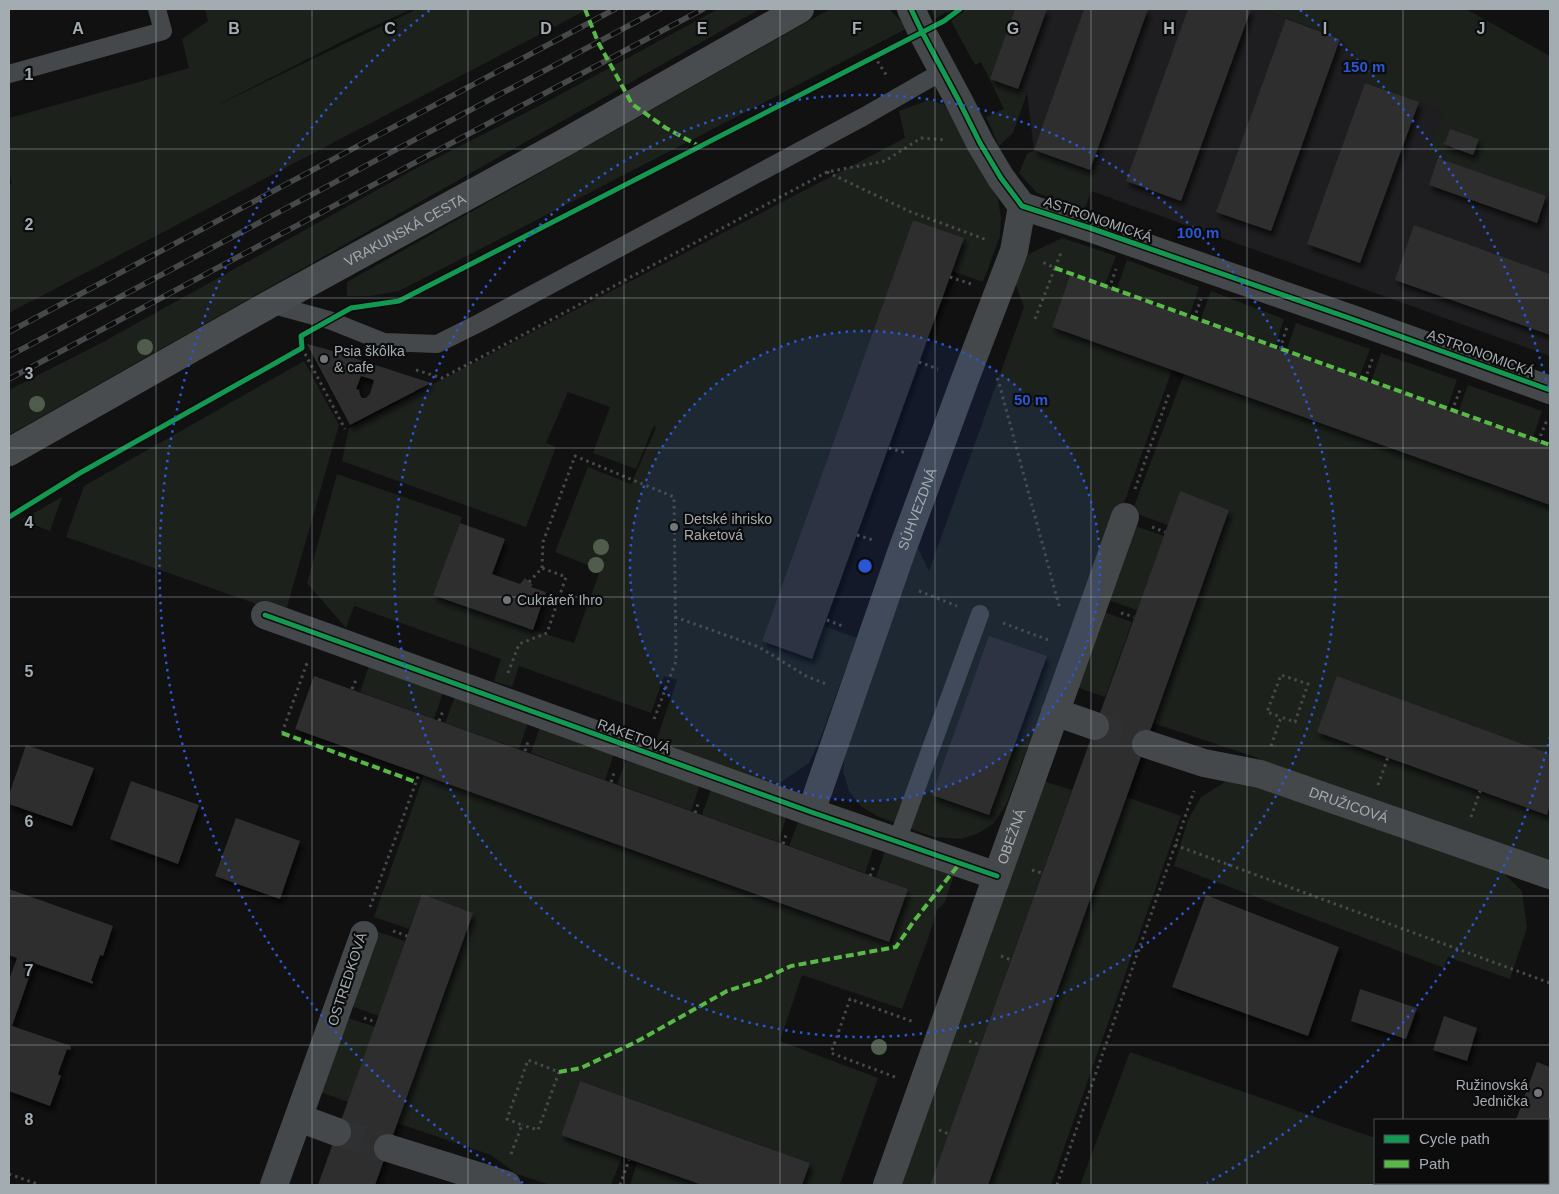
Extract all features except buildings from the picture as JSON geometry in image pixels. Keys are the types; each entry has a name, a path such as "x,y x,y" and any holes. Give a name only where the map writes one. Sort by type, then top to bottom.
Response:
{"main road":[{"name":"VRAKUNSKÁ CESTA","path":"9,452 270,304 800,9"}],"street":[{"name":"ASTRONOMICKÁ","path":"912,9 980,143 1022,206 1099,231 1550,390"},
{"name":"SÚHVEZDNÁ","path":"811,812 899,558 1014,251 1022,206"},
{"name":"OBEŽNÁ","path":"887,1185 1125,517"},
{"name":"RAKETOVÁ","path":"265,615 811,812 997,876"},
{"path":"1055,712 1095,726"},
{"name":"DRUŽICOVÁ","path":"1146,744 1204,763 1260,774 1550,875"},
{"name":"OSTREDKOVÁ","path":"274,1185 364,935"},
{"path":"299,1118 337,1132"},
{"path":"388,1148 504,1184"}],"lane":[{"path":"9,74 163,32 157,9"},
{"path":"270,304 329,320 384,342 437,344 854,122 943,71"},
{"path":"897,841 980,614"}],"path":[{"path":"442,378 827,172 885,161 921,138 980,143"},
{"path":"827,172 911,212 1055,268 1035,319"},
{"path":"1109,289 1118,262"},
{"path":"1194,319 1203,293"},
{"path":"1280,349 1289,323"},
{"path":"302,348 346,429"},
{"path":"1365,380 1374,353"},
{"path":"999,383 1064,624 1077,650"},
{"path":"1452,411 1462,384"},
{"path":"1125,517 1170,391"},
{"path":"1538,442 1547,418"},
{"path":"529,582 542,568 543,542 574,456 674,496 676,661 643,751"},
{"path":"498,699 519,644 547,633 566,577 542,568"},
{"path":"675,617 760,647 806,676 852,693"},
{"path":"282,732 318,634"},
{"path":"1281,675 1308,684 1295,722 1281,717 1267,712 1281,675"},
{"path":"1260,774 1281,717"},
{"path":"1057,1185 1204,763"},
{"path":"1175,845 1550,983"},
{"path":"922,1086 831,1053 850,999 981,1045"},
{"path":"528,1060 559,1072 538,1130 522,1125 507,1119 528,1060"},
{"path":"504,1184 522,1125"},
{"path":"620,1185 629,1160"},
{"path":"9,1174 40,1185"}],"shaded area":[{"path":"205,9 412,9 355,35 209,109 417,9 588,9 9,313 9,185 12,184 9,171 9,118 189,68 182,39 208,21"},
{"path":"718,9 760,9 9,435 9,390 103,342 413,170 537,107"},
{"path":"830,9 889,9 908,28 399,291 370,296 347,296 347,282"},
{"path":"931,9 1015,9 990,79 1027,93 1013,133 999,146 986,117 1004,109 981,62 975,65 946,12 935,19"},
{"path":"1015,9 1262,9 1340,39 1369,69 1444,111 1550,183 1550,356 1091,191 1098,172 1034,150 1027,93 990,79"},
{"path":"1262,9 1466,9 1550,56 1550,197 1438,158 1427,156 1444,111 1365,83 1369,69 1340,39"},
{"path":"929,100 943,104 952,115 998,199 1001,218 1000,236 983,282 952,271 964,238 913,220 762,641 812,659 824,626 857,638 820,739 809,763 778,784 746,780 654,747 677,680 664,676 651,713 519,666 512,687 494,681 501,659 354,606 346,628 307,583 337,474 462,517 434,594 574,643 600,570 555,552 588,467 631,484 656,428 654,425 636,469 593,453 610,407 568,392 546,443 556,447 526,527 342,461 349,428 905,138 899,111"},
{"path":"1034,150 1099,172 1084,210 1037,193 1019,173 1027,154"},
{"path":"1062,238 1116,256 1104,287 1070,275 1052,327 1172,370 1070,653 1057,669 1006,805 993,824 977,834 960,839 933,837 877,816 862,807 849,791 843,771 846,745 917,546 929,571 1024,307 1014,280 1029,254"},
{"path":"1127,260 1199,287 1189,317 1116,291"},
{"path":"1211,291 1284,319 1275,347 1200,321"},
{"path":"1296,323 1370,349 1359,378 1286,352"},
{"path":"1381,353 1457,380 1447,409 1371,382"},
{"path":"304,361 339,425 285,614 66,537 84,486"},
{"path":"1184,374 1550,505 1550,867 1298,777 1252,756 1153,723 1229,510 1180,492 1168,525 1132,512"},
{"path":"1468,385 1542,411 1532,440 1458,413"},
{"path":"62,497 50,531 21,520"},
{"path":"1135,526 1164,536 1137,610 1108,600"},
{"path":"1104,612 1132,622 1105,697 1076,687"},
{"path":"370,663 444,690 434,719 360,692"},
{"path":"456,694 529,720 519,749 445,723"},
{"path":"541,724 615,751 605,780 531,753"},
{"path":"628,755 701,781 691,811 617,784"},
{"path":"424,775 907,889 876,877 886,848 954,875 945,902 937,910 902,1009 802,975 780,1041 878,1078 840,1184 843,1185 802,1185 810,1163 580,1081 561,1135 622,1157 611,1185 550,1185 517,1174 491,1155 397,1123 472,913 422,894 409,929 374,917"},
{"path":"1043,781 1072,790 930,1185 897,1185"},
{"path":"1225,782 1257,782 1496,866 1522,891 1527,928 1510,979 1448,957 1444,968 1174,866 1188,820 1201,797"},
{"path":"712,786 788,812 778,842 702,815"},
{"path":"1126,797 1181,816 1051,1185 987,1185"},
{"path":"800,817 875,843 865,873 789,846"},
{"path":"376,931 405,941 379,1016 348,1005"},
{"path":"345,1017 375,1027 348,1102 318,1091"},
{"path":"1130,1052 1374,1138 1374,1184 1490,1185 1080,1185"},
{"path":"637,1163 702,1185 630,1185"}],"tunnel":[{"path":"1095,726 1146,744"},
{"path":"337,1132 388,1148"}],"railway":[{"path":"9,332 615,9"},
{"path":"9,356 660,9"},
{"path":"9,379 703,9"}],"marked path":[{"path":"585,9 598,42 632,104 666,128 699,146"},
{"path":"1055,268 1550,445"},
{"path":"282,733 416,782"},
{"path":"559,1072 581,1068 636,1042 727,991 761,980 791,966 896,947 960,863"}],"cycle path":[{"path":"911,9 980,143 1001,178 1022,206 1355,320 1550,390"},
{"path":"9,517 80,473 302,348 301,336 351,308 399,301 944,21 960,9"},
{"path":"265,615 811,812 997,876"}],"place":[{"name":"Psia škôlka & cafe","path":"324,359"},
{"name":"Detské ihrisko Raketová","path":"674,527"},
{"name":"Cukráreň Ihro","path":"507,600"},
{"name":"Ružinovská Jednička","path":"1538,1093"}]}
